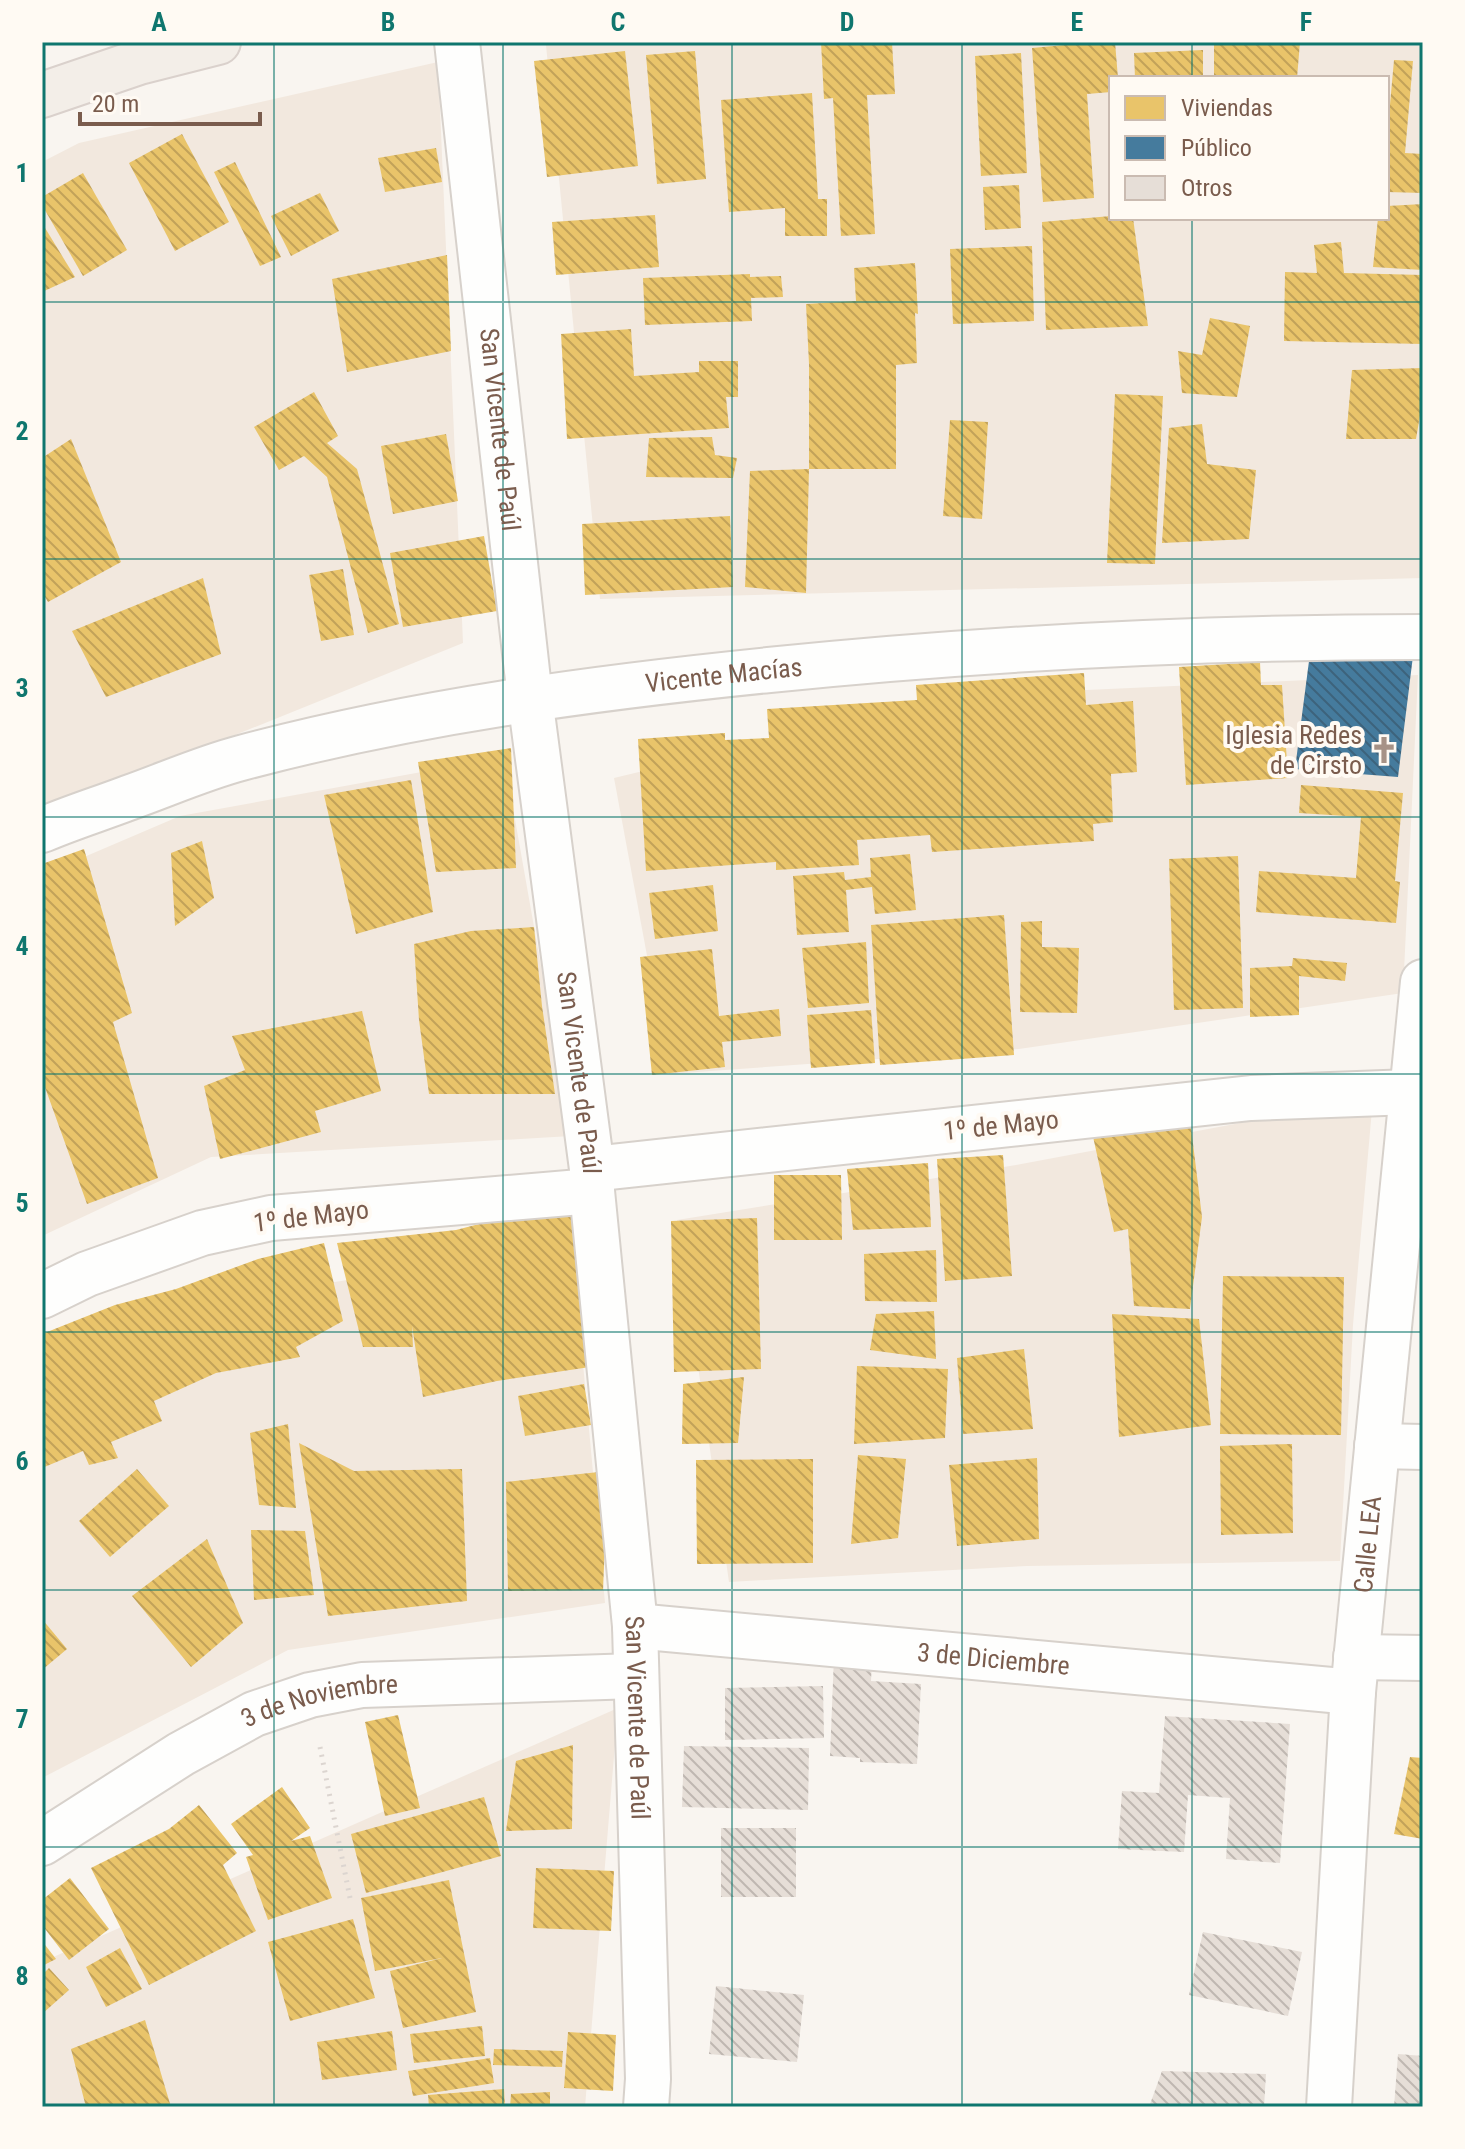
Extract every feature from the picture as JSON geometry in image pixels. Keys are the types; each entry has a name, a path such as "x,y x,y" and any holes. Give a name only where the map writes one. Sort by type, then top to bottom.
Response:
{"main road":[{"path":"42,95 139,62 218,42"}],"street":[{"name":"San Vicente de Paúl","path":"457,42 530,698 592,1180 635,1626 648,2079 646,2107"},
{"name":"Vicente Macías","path":"42,830 238,759 394,723 530,698 675,679 1063,646 1286,637 1423,637"},
{"name":"Calle LEA","path":"1329,2107 1355,1674 1423,982"},
{"name":"1º de Mayo","path":"42,1296 87,1274 202,1233 271,1218 1251,1098 1411,1092"},
{"path":"1377,1446 1423,1447"},
{"name":"3 de Diciembre","path":"635,1626 1355,1674 1423,1658"},
{"name":"3 de Noviembre","path":"42,1843 181,1754 254,1714 310,1695 362,1685 635,1676"}],"path":[{"path":"310,1695 350,1898"}],"shaded area":[{"path":"546,45 1423,46 1423,578 600,599"},
{"path":"438,62 463,643 42,813 42,162 79,143"},
{"path":"1418,675 1403,993 1019,1049 669,1074 614,778 955,696"},
{"path":"504,757 571,1136 211,1157 42,1236 42,875 180,816"},
{"path":"1373,1098 1353,1325 1340,1561 1027,1566 729,1582 677,1220 1016,1165"},
{"path":"572,1244 605,1603 288,1650 42,1778 42,1353 122,1316"},
{"path":"618,1708 585,2107 42,2107 42,1962"}],"building: Viviendas":[{"path":"821,42 892,42 895,94 867,95 875,234 841,236 833,98 824,99"},
{"path":"1115,42 1118,76 1109,76 1109,92 1087,94 1094,198 1043,202 1032,48"},
{"path":"1214,42 1300,42 1297,76 1214,76"},
{"path":"1203,50 1203,76 1135,76 1134,53"},
{"path":"625,51 638,166 547,177 534,61"},
{"path":"695,51 706,179 657,184 646,55"},
{"path":"1021,53 1027,173 981,176 975,56"},
{"path":"1394,60 1413,61 1405,153 1423,154 1423,193 1389,192 1389,116"},
{"path":"812,93 818,199 827,199 827,236 785,236 785,208 729,212 721,100"},
{"path":"182,134 229,222 175,251 129,163"},
{"path":"436,148 442,182 385,192 378,158"},
{"path":"235,162 281,257 260,266 214,172"},
{"path":"83,173 127,250 83,276 42,205 42,197"},
{"path":"1019,185 1021,228 985,230 983,187"},
{"path":"320,193 339,231 291,256 271,216"},
{"path":"1423,204 1423,270 1373,267 1378,220 1389,220 1389,206"},
{"path":"655,215 659,267 556,275 552,222"},
{"path":"1109,216 1109,220 1133,220 1148,326 1046,330 1042,222"},
{"path":"42,223 75,277 42,292"},
{"path":"1341,242 1344,273 1423,275 1423,344 1284,341 1285,272 1317,273 1314,245"},
{"path":"1032,246 1034,321 953,324 950,249"},
{"path":"447,255 451,351 347,372 332,279"},
{"path":"915,263 917,363 896,365 896,469 809,469 806,304 856,301 854,268"},
{"path":"750,274 750,277 781,276 783,297 751,298 752,321 645,325 643,278"},
{"path":"1210,318 1250,326 1237,397 1182,393 1178,351 1202,355"},
{"path":"631,329 634,376 699,372 699,361 738,361 738,397 726,397 729,428 567,439 561,334"},
{"path":"1423,368 1423,398 1416,439 1346,439 1352,370"},
{"path":"314,392 338,436 327,443 357,469 399,624 368,633 327,477 304,456 279,470 254,427"},
{"path":"1115,394 1163,396 1155,564 1107,563"},
{"path":"950,420 988,422 982,519 943,516"},
{"path":"1202,424 1207,464 1256,470 1249,539 1162,543 1169,428"},
{"path":"446,434 458,501 393,514 381,446"},
{"path":"712,437 715,455 737,458 733,478 646,477 649,438"},
{"path":"71,439 121,562 48,602 42,592 42,458"},
{"path":"809,469 806,593 745,587 750,471"},
{"path":"730,516 733,587 585,595 582,524"},
{"path":"484,536 497,611 403,627 390,553"},
{"path":"343,569 354,635 321,641 309,575"},
{"path":"203,578 221,654 106,697 72,631"},
{"path":"1260,662 1261,685 1282,685 1288,778 1186,785 1179,667"},
{"path":"1084,673 1086,705 1133,701 1137,772 1111,774 1113,822 1093,824 1094,841 932,852 930,835 857,840 859,865 776,870 776,862 646,871 638,739 725,733 725,740 769,738 767,709 917,700 916,685"},
{"path":"511,748 516,868 436,872 418,762"},
{"path":"411,780 433,912 356,934 324,795"},
{"path":"1301,785 1403,793 1395,881 1400,882 1396,923 1256,912 1259,871 1356,878 1361,817 1299,813"},
{"path":"202,841 214,898 175,926 171,853"},
{"path":"84,849 132,1013 113,1022 158,1178 87,1204 42,1079 42,864"},
{"path":"910,854 916,910 875,914 872,887 846,890 849,932 797,935 793,876 844,872 845,880 871,877 870,858"},
{"path":"1238,856 1243,1008 1174,1010 1169,859"},
{"path":"713,885 718,931 655,939 649,893"},
{"path":"1004,915 1014,1055 880,1065 871,925"},
{"path":"1042,921 1042,947 1079,948 1077,1013 1020,1012 1021,922"},
{"path":"534,927 555,1094 429,1094 419,1020 414,944 471,931"},
{"path":"866,942 869,1003 808,1008 802,948"},
{"path":"712,949 719,1016 779,1009 781,1036 722,1042 725,1067 652,1075 640,957"},
{"path":"1293,958 1347,963 1345,981 1299,976 1299,1015 1250,1017 1250,968 1292,966"},
{"path":"871,1010 875,1063 811,1068 807,1015"},
{"path":"362,1011 381,1091 315,1111 321,1132 220,1159 204,1086 245,1070 232,1036"},
{"path":"1190,1119 1202,1217 1190,1309 1134,1306 1128,1229 1114,1232 1092,1132"},
{"path":"1003,1155 1012,1276 945,1281 937,1159"},
{"path":"928,1163 931,1227 853,1230 847,1169"},
{"path":"774,1175 841,1175 842,1240 774,1240"},
{"path":"575,1199 590,1367 497,1381 423,1397 412,1326 413,1347 363,1347 337,1243 456,1230"},
{"path":"757,1218 761,1369 674,1372 671,1221"},
{"path":"324,1243 343,1321 296,1347 300,1357 216,1373 154,1401 162,1421 111,1442 118,1458 89,1465 83,1451 42,1468 42,1334 115,1305 176,1289 258,1259"},
{"path":"936,1250 937,1302 865,1301 864,1254"},
{"path":"1223,1276 1344,1277 1341,1435 1220,1434"},
{"path":"934,1311 936,1359 870,1350 876,1314"},
{"path":"1112,1314 1199,1319 1211,1425 1119,1437"},
{"path":"1024,1349 1033,1429 963,1434 957,1358"},
{"path":"857,1366 948,1369 945,1438 854,1444"},
{"path":"744,1377 738,1443 682,1444 683,1384"},
{"path":"584,1384 591,1425 525,1436 518,1396"},
{"path":"288,1424 296,1508 259,1505 250,1433"},
{"path":"299,1443 354,1471 462,1469 467,1601 328,1616"},
{"path":"1292,1444 1293,1533 1221,1535 1220,1446"},
{"path":"858,1455 906,1459 898,1538 851,1544"},
{"path":"1037,1458 1039,1539 957,1546 949,1465"},
{"path":"813,1459 813,1563 697,1564 696,1460"},
{"path":"137,1469 169,1506 110,1557 79,1521"},
{"path":"608,1471 603,1590 508,1591 506,1482"},
{"path":"251,1530 305,1531 314,1595 254,1600"},
{"path":"207,1539 243,1623 191,1667 132,1596"},
{"path":"42,1619 67,1649 42,1670"},
{"path":"398,1715 420,1808 385,1816 365,1722"},
{"path":"573,1745 572,1829 506,1831 516,1761"},
{"path":"1410,1757 1423,1758 1423,1839 1394,1834"},
{"path":"282,1787 310,1828 291,1841 310,1836 332,1898 268,1920 246,1857 253,1855 231,1824"},
{"path":"484,1797 501,1856 366,1893 351,1834"},
{"path":"199,1805 237,1853 223,1865 256,1931 149,1985 91,1868 169,1829"},
{"path":"536,1868 614,1871 611,1931 533,1928"},
{"path":"70,1878 109,1929 69,1960 42,1925 42,1900"},
{"path":"449,1880 476,2012 403,2028 390,1971 442,1958 375,1971 361,1898"},
{"path":"353,1919 375,1998 290,2021 268,1942"},
{"path":"42,1941 56,1959 42,1966"},
{"path":"120,1948 142,1989 106,2007 86,1967"},
{"path":"49,1968 69,1990 42,2014 42,1975"},
{"path":"145,2020 171,2107 86,2107 71,2049"},
{"path":"482,2026 485,2056 414,2063 410,2034"},
{"path":"392,2031 397,2070 322,2080 317,2042"},
{"path":"568,2032 616,2035 613,2091 564,2088"},
{"path":"494,2049 563,2051 562,2067 493,2065"},
{"path":"490,2058 494,2083 413,2096 408,2071"},
{"path":"504,2089 505,2107 429,2107 428,2095"},
{"path":"550,2092 550,2107 510,2107 511,2094"}],"building: Público":[{"path":"1413,656 1398,777 1295,769 1309,661"}],"building: Otros":[{"path":"834,1657 872,1660 871,1681 921,1684 917,1764 860,1762 860,1758 830,1756"},
{"path":"823,1686 824,1738 725,1740 725,1688"},
{"path":"1165,1716 1290,1724 1280,1863 1226,1859 1230,1798 1188,1795 1184,1852 1118,1849 1122,1791 1159,1793"},
{"path":"684,1746 809,1748 808,1810 682,1807"},
{"path":"721,1828 796,1828 796,1897 721,1897"},
{"path":"1203,1932 1302,1952 1288,2016 1189,1995"},
{"path":"716,1986 804,1995 797,2062 709,2054"},
{"path":"1398,2054 1423,2056 1423,2107 1394,2107"},
{"path":"1162,2071 1266,2074 1264,2107 1149,2107"}],"place":[{"name":"Iglesia Redes de Cirsto","path":"1384,750"}]}
